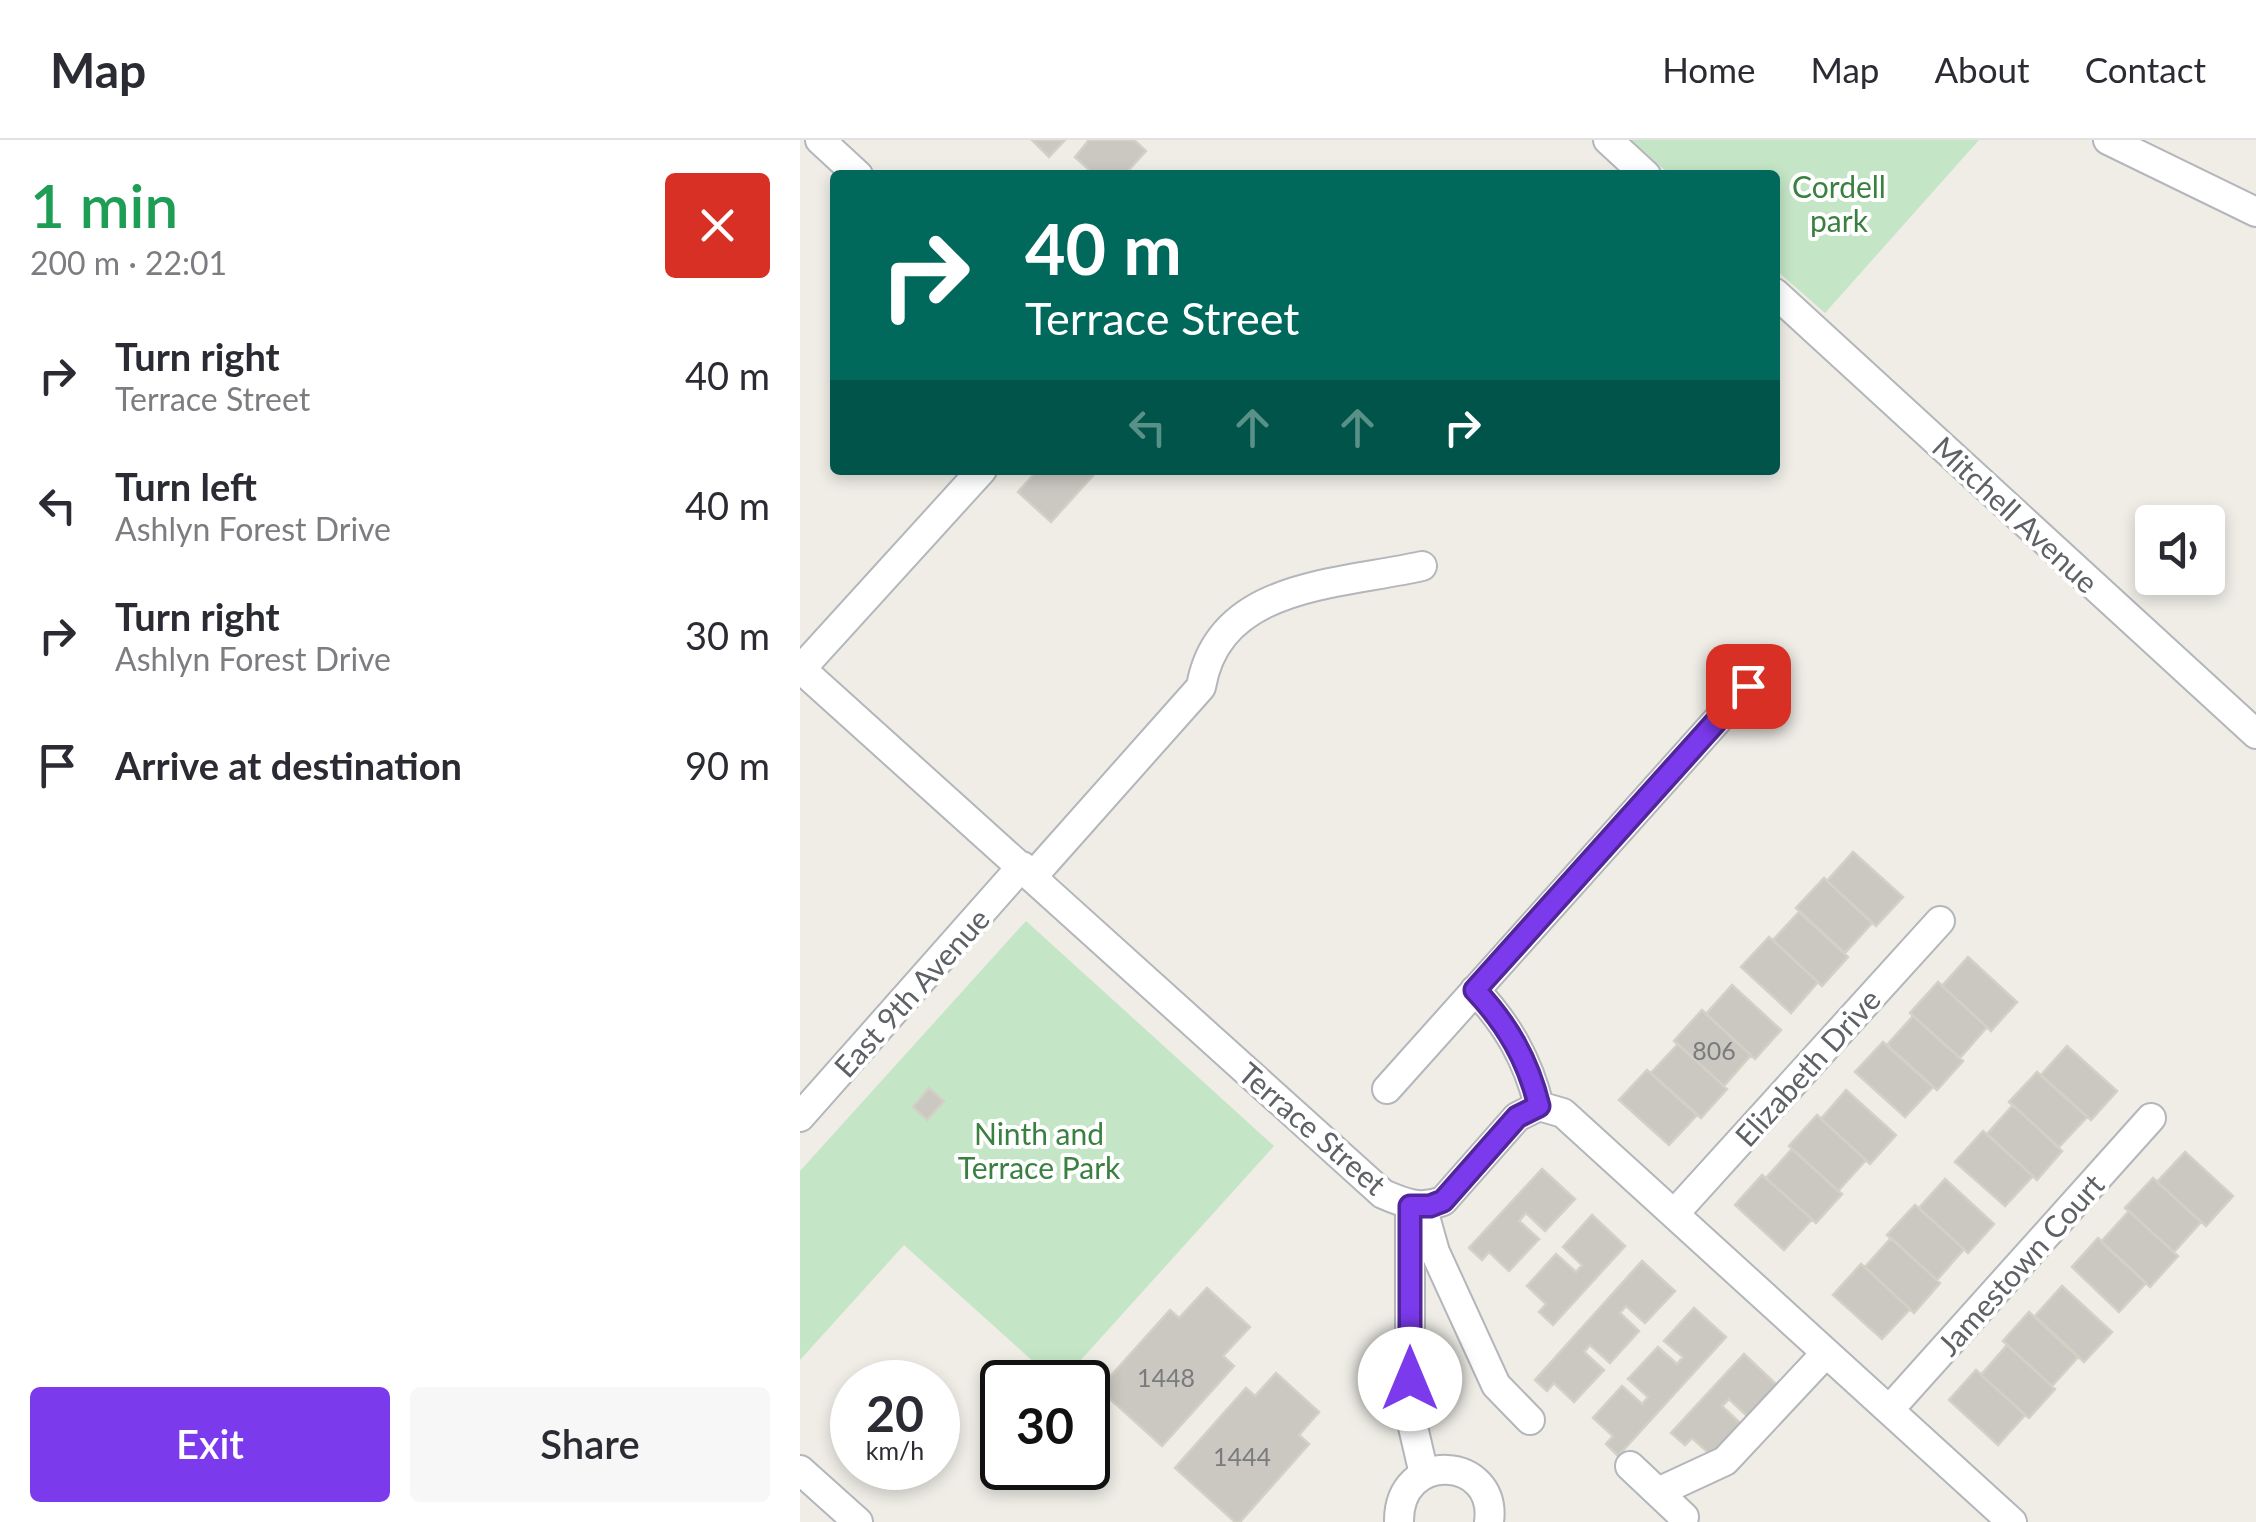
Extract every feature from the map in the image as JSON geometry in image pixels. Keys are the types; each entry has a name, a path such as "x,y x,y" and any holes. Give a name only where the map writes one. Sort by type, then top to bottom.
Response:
{"street":[{"path":"820,140 853,170"},
{"path":"1608,140 1641,170"},
{"path":"2108,140 2256,212"},
{"name":"Mitchell Avenue","path":"1780,299 2256,734"},
{"path":"800,670 977,475"},
{"name":"East 9th Avenue","path":"800,1117 1201,687 1205,662 1233,625 1256,606 1295,590 1422,566"},
{"name":"Terrace Street","path":"800,670 1383,1194 1416,1206 1443,1201 1517,1117 1539,1106"},
{"path":"1387,1089 1748,686"},
{"name":"Elizabeth Drive","path":"1674,1214 1940,921"},
{"path":"1475,990 1516,1042 1532,1076 1539,1106 1563,1113 2012,1522"},
{"name":"Jamestown Court","path":"1889,1410 2151,1118"},
{"path":"1416,1206 1496,1385 1530,1420"},
{"path":"1416,1206 1410,1414 1424,1474"},
{"path":"1658,1492 1725,1461 1826,1353"},
{"path":"1630,1466 1684,1517"},
{"path":"1400,1522 1400,1505 1406,1490 1424,1474 1447,1468 1476,1482 1487,1497 1489,1522"},
{"path":"800,1470 858,1522"}],"green space":[{"name":"Cordell park","path":"1631,140 1979,140 1825,313 1780,273 1780,170 1664,170"},
{"name":"Ninth and Terrace Park","path":"1026,921 1274,1146 1081,1360 1032,1360 904,1245 800,1360 800,1171"}],"building":[{"path":"1032,140 1065,140 1049,157"},
{"path":"1089,140 1134,140 1146,151 1129,170 1089,170 1075,157"},
{"path":"1033,475 1093,475 1051,522 1018,492"},
{"path":"1853,852 1903,897 1876,926 1827,881"},
{"path":"1824,878 1872,923 1845,953 1796,908"},
{"path":"1799,912 1848,957 1822,986 1773,940"},
{"path":"1769,937 1818,982 1791,1013 1741,967"},
{"path":"1968,957 2017,1002 1991,1031 1942,986"},
{"path":"1938,982 1987,1027 1960,1058 1910,1013"},
{"path":"1732,985 1781,1030 1755,1059 1706,1014"},
{"path":"1702,1010 1751,1055 1724,1086 1674,1041"},
{"path":"1913,1016 1963,1061 1937,1090 1887,1045"},
{"path":"1883,1042 1933,1087 1905,1117 1855,1072"},
{"path":"1678,1044 1727,1089 1701,1118 1651,1073"},
{"path":"2067,1046 2117,1091 2091,1120 2041,1075"},
{"path":"1647,1070 1697,1115 1669,1145 1619,1100"},
{"path":"2037,1072 2087,1117 2059,1147 2009,1102"},
{"path":"929,1088 944,1101 927,1120 913,1107"},
{"path":"1846,1090 1896,1135 1870,1164 1821,1119"},
{"path":"2013,1105 2062,1151 2037,1180 1987,1134"},
{"path":"1817,1115 1866,1160 1838,1191 1789,1146"},
{"path":"1983,1131 2033,1176 2005,1206 1955,1162"},
{"path":"1792,1149 1842,1194 1816,1223 1766,1178"},
{"path":"2185,1152 2233,1196 2206,1226 2157,1182"},
{"path":"1542,1169 1575,1199 1545,1231 1526,1213 1519,1221 1539,1239 1509,1271 1489,1252 1482,1260 1469,1248"},
{"path":"1762,1175 1812,1219 1784,1250 1735,1205"},
{"path":"2153,1178 2201,1222 2174,1252 2125,1208"},
{"path":"1945,1179 1994,1224 1968,1253 1919,1208"},
{"path":"1915,1205 1964,1249 1937,1280 1887,1235"},
{"path":"2129,1211 2178,1256 2150,1287 2101,1242"},
{"path":"1592,1215 1625,1246 1553,1325 1539,1312 1546,1304 1527,1286 1556,1254 1576,1272 1582,1265 1563,1247"},
{"path":"1891,1238 1940,1283 1914,1313 1865,1267"},
{"path":"2098,1238 2146,1283 2119,1312 2072,1267"},
{"path":"1642,1261 1675,1291 1645,1323 1626,1306 1620,1313 1639,1331 1610,1363 1590,1345 1584,1352 1604,1370 1574,1402 1554,1383 1547,1391 1535,1380"},
{"path":"1861,1264 1910,1309 1882,1339 1833,1295"},
{"path":"2062,1286 2112,1332 2084,1362 2035,1316"},
{"path":"1207,1288 1250,1327 1223,1356 1234,1366 1162,1446 1110,1399 1110,1377 1170,1310 1179,1318"},
{"path":"1694,1308 1726,1337 1618,1456 1606,1444 1613,1436 1593,1418 1622,1386 1642,1404 1648,1397 1628,1379 1658,1347 1677,1364 1683,1357 1664,1341"},
{"path":"2029,1312 2078,1357 2052,1386 2003,1341"},
{"path":"2007,1345 2055,1389 2029,1418 1981,1375"},
{"path":"1744,1354 1777,1385 1748,1417 1729,1399 1722,1406 1741,1424 1712,1456 1692,1438 1685,1445 1671,1433"},
{"path":"1976,1370 2025,1415 1998,1445 1949,1400"},
{"path":"1276,1373 1319,1412 1299,1435 1309,1444 1240,1522 1235,1522 1175,1468 1246,1388 1255,1396"}],"route":[{"path":"1410,1379 1410,1206 1443,1201 1517,1117 1539,1106 1532,1076 1516,1042 1475,990 1748,686"}]}
